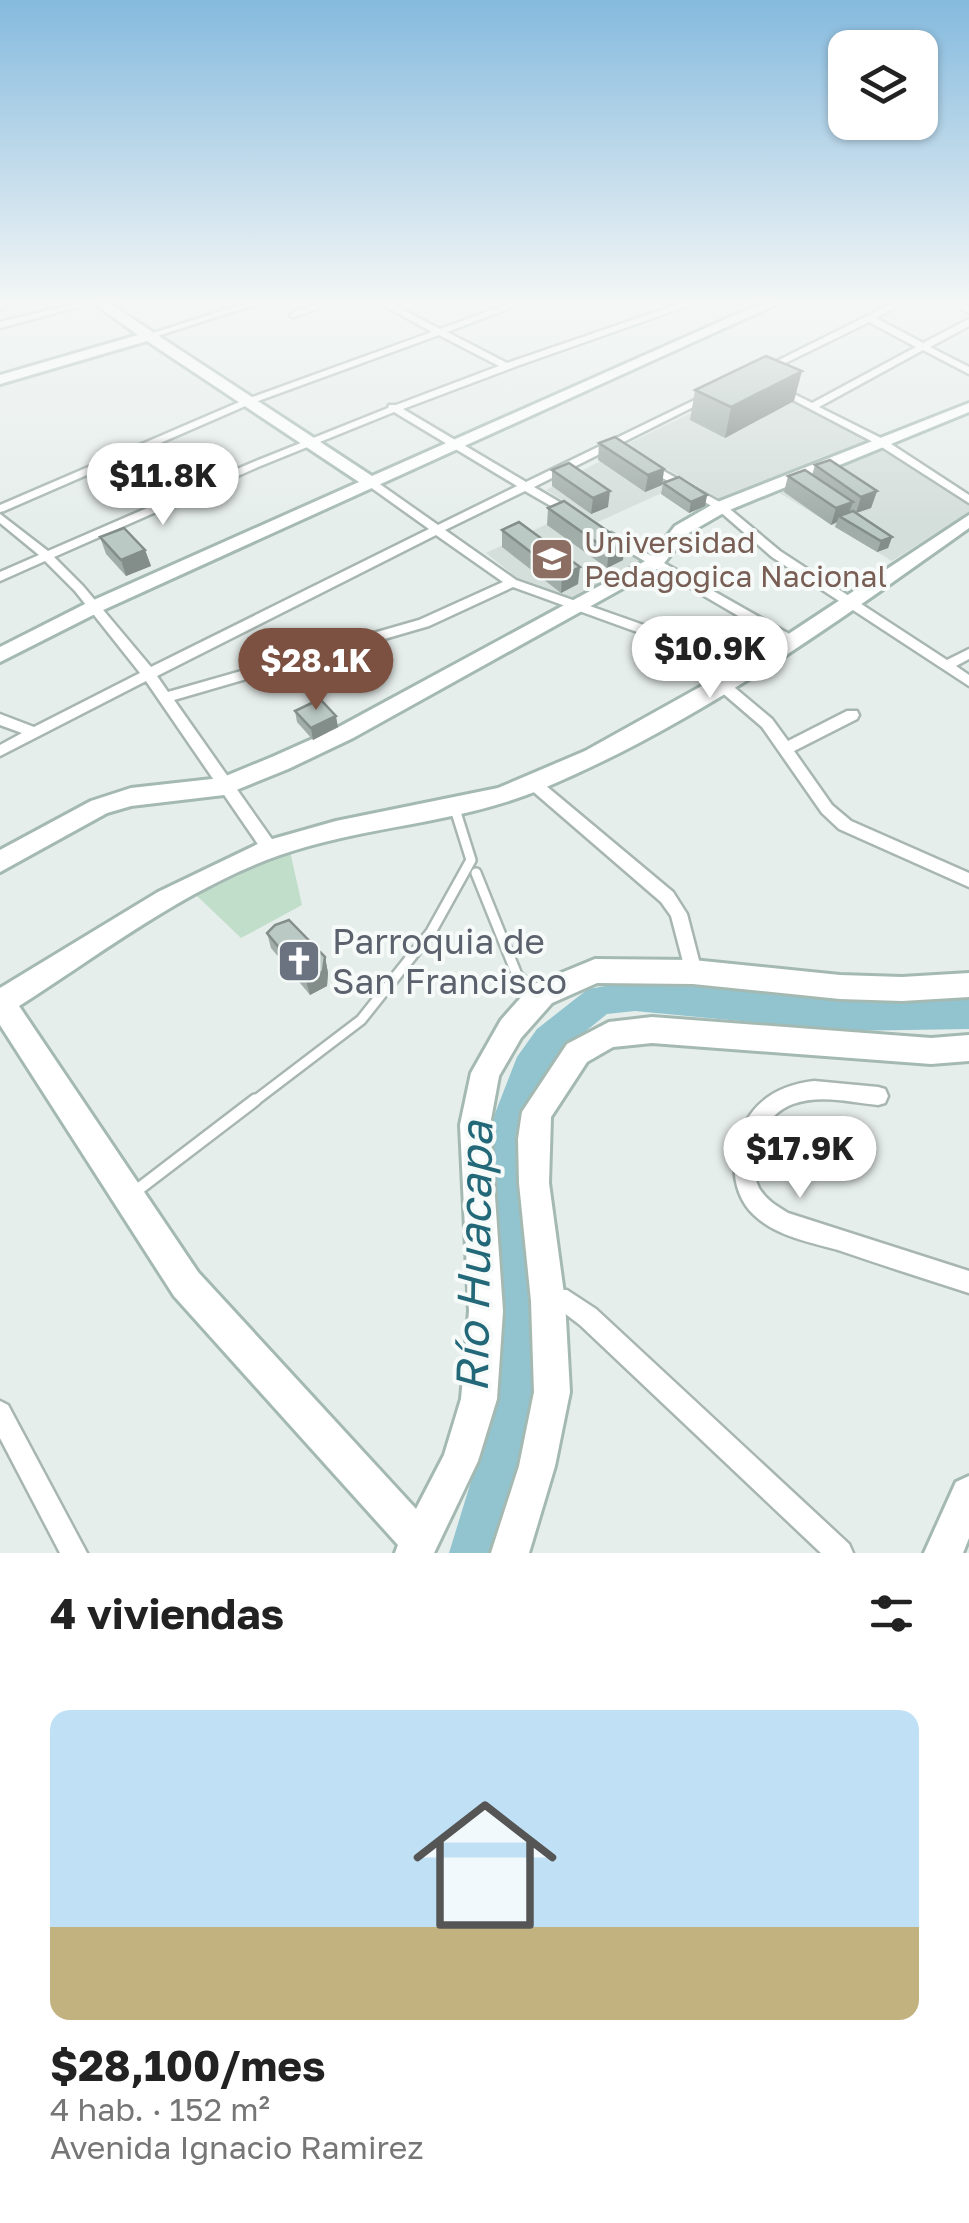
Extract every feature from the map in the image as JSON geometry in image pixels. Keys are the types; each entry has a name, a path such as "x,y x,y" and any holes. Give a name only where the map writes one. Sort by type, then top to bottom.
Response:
{"main road":[{"path":"209,376 370,482"},
{"path":"0,654 94,607 607,376"},
{"path":"0,862 58,826 99,807 131,798 224,786 344,733 655,562 680,530 720,507 969,407"},
{"path":"969,520 726,686 534,784 270,849 182,892 0,1002 186,1284 417,1547 460,1461 480,1399 486,1276 475,1125 486,1073 511,1029 540,996 595,970 692,972 840,987 969,985"},
{"path":"510,1553 537,1466 552,1392 548,1300 532,1139 537,1112 578,1053 609,1035 652,1030 894,1049 969,1048"},
{"path":"943,1553 969,1495"}],"street":[{"path":"0,508 315,376"},
{"path":"0,576 392,407 473,376"},
{"path":"752,376 881,442 969,500"},
{"path":"812,406 868,376"},
{"path":"0,751 716,393"},
{"path":"392,407 590,524"},
{"path":"611,444 626,454"},
{"path":"642,462 720,507 776,554 969,681"},
{"path":"370,482 512,583 667,638 726,686 787,748 827,809 845,825 969,880"},
{"path":"0,517 48,555 94,607 148,674 270,849"},
{"path":"606,534 793,642"},
{"path":"163,698 424,623 512,583"},
{"path":"947,666 969,653"},
{"path":"787,748 852,714"},
{"path":"0,719 33,732"},
{"path":"534,784 667,897 679,914 692,972"},
{"path":"878,1096 816,1090 777,1101 753,1128 742,1155 745,1180 758,1204 783,1222 969,1282"},
{"path":"548,1300 568,1300 588,1317 840,1553"},
{"path":"0,1413 74,1553"}],"lane":[{"path":"129,1197 361,1020 431,932 471,860 454,806"},
{"path":"476,873 518,975 540,996"}],"shaded area":[{"path":"755,382 872,441 720,499 625,445"},
{"path":"883,448 969,505 969,512 892,561 778,492"},
{"path":"617,452 675,487 598,522 546,490"},
{"path":"566,515 643,563 571,601 521,581 486,553"}],"green space":[{"path":"290,851 302,905 241,938 196,895"}],"building":[{"path":"723,376 791,376 731,407 695,390"},
{"path":"615,437 664,469 648,475 599,443"},
{"path":"830,460 877,491 861,497 815,465"},
{"path":"569,463 610,491 593,498 552,470"},
{"path":"805,470 853,502 836,508 788,476"},
{"path":"679,477 707,495 691,502 663,483"},
{"path":"564,501 625,543 609,551 548,508"},
{"path":"853,511 892,537 881,541 839,516"},
{"path":"519,522 580,567 562,576 502,530"},
{"path":"124,528 145,550 121,560 100,537"},
{"path":"320,699 336,716 311,728 295,711"},
{"path":"289,920 325,957 323,971 306,980 267,933"}],"waterway":[{"name":"Río Huacapa","path":"473,1553 519,1397 523,1334 510,1121 529,1069 549,1040 600,1000 635,996 844,1016 969,1014"}],"place":[{"name":"Universidad Pedagogica Nacional","path":"552,559"},
{"name":"Parroquia de San Francisco","path":"299,961"}]}
